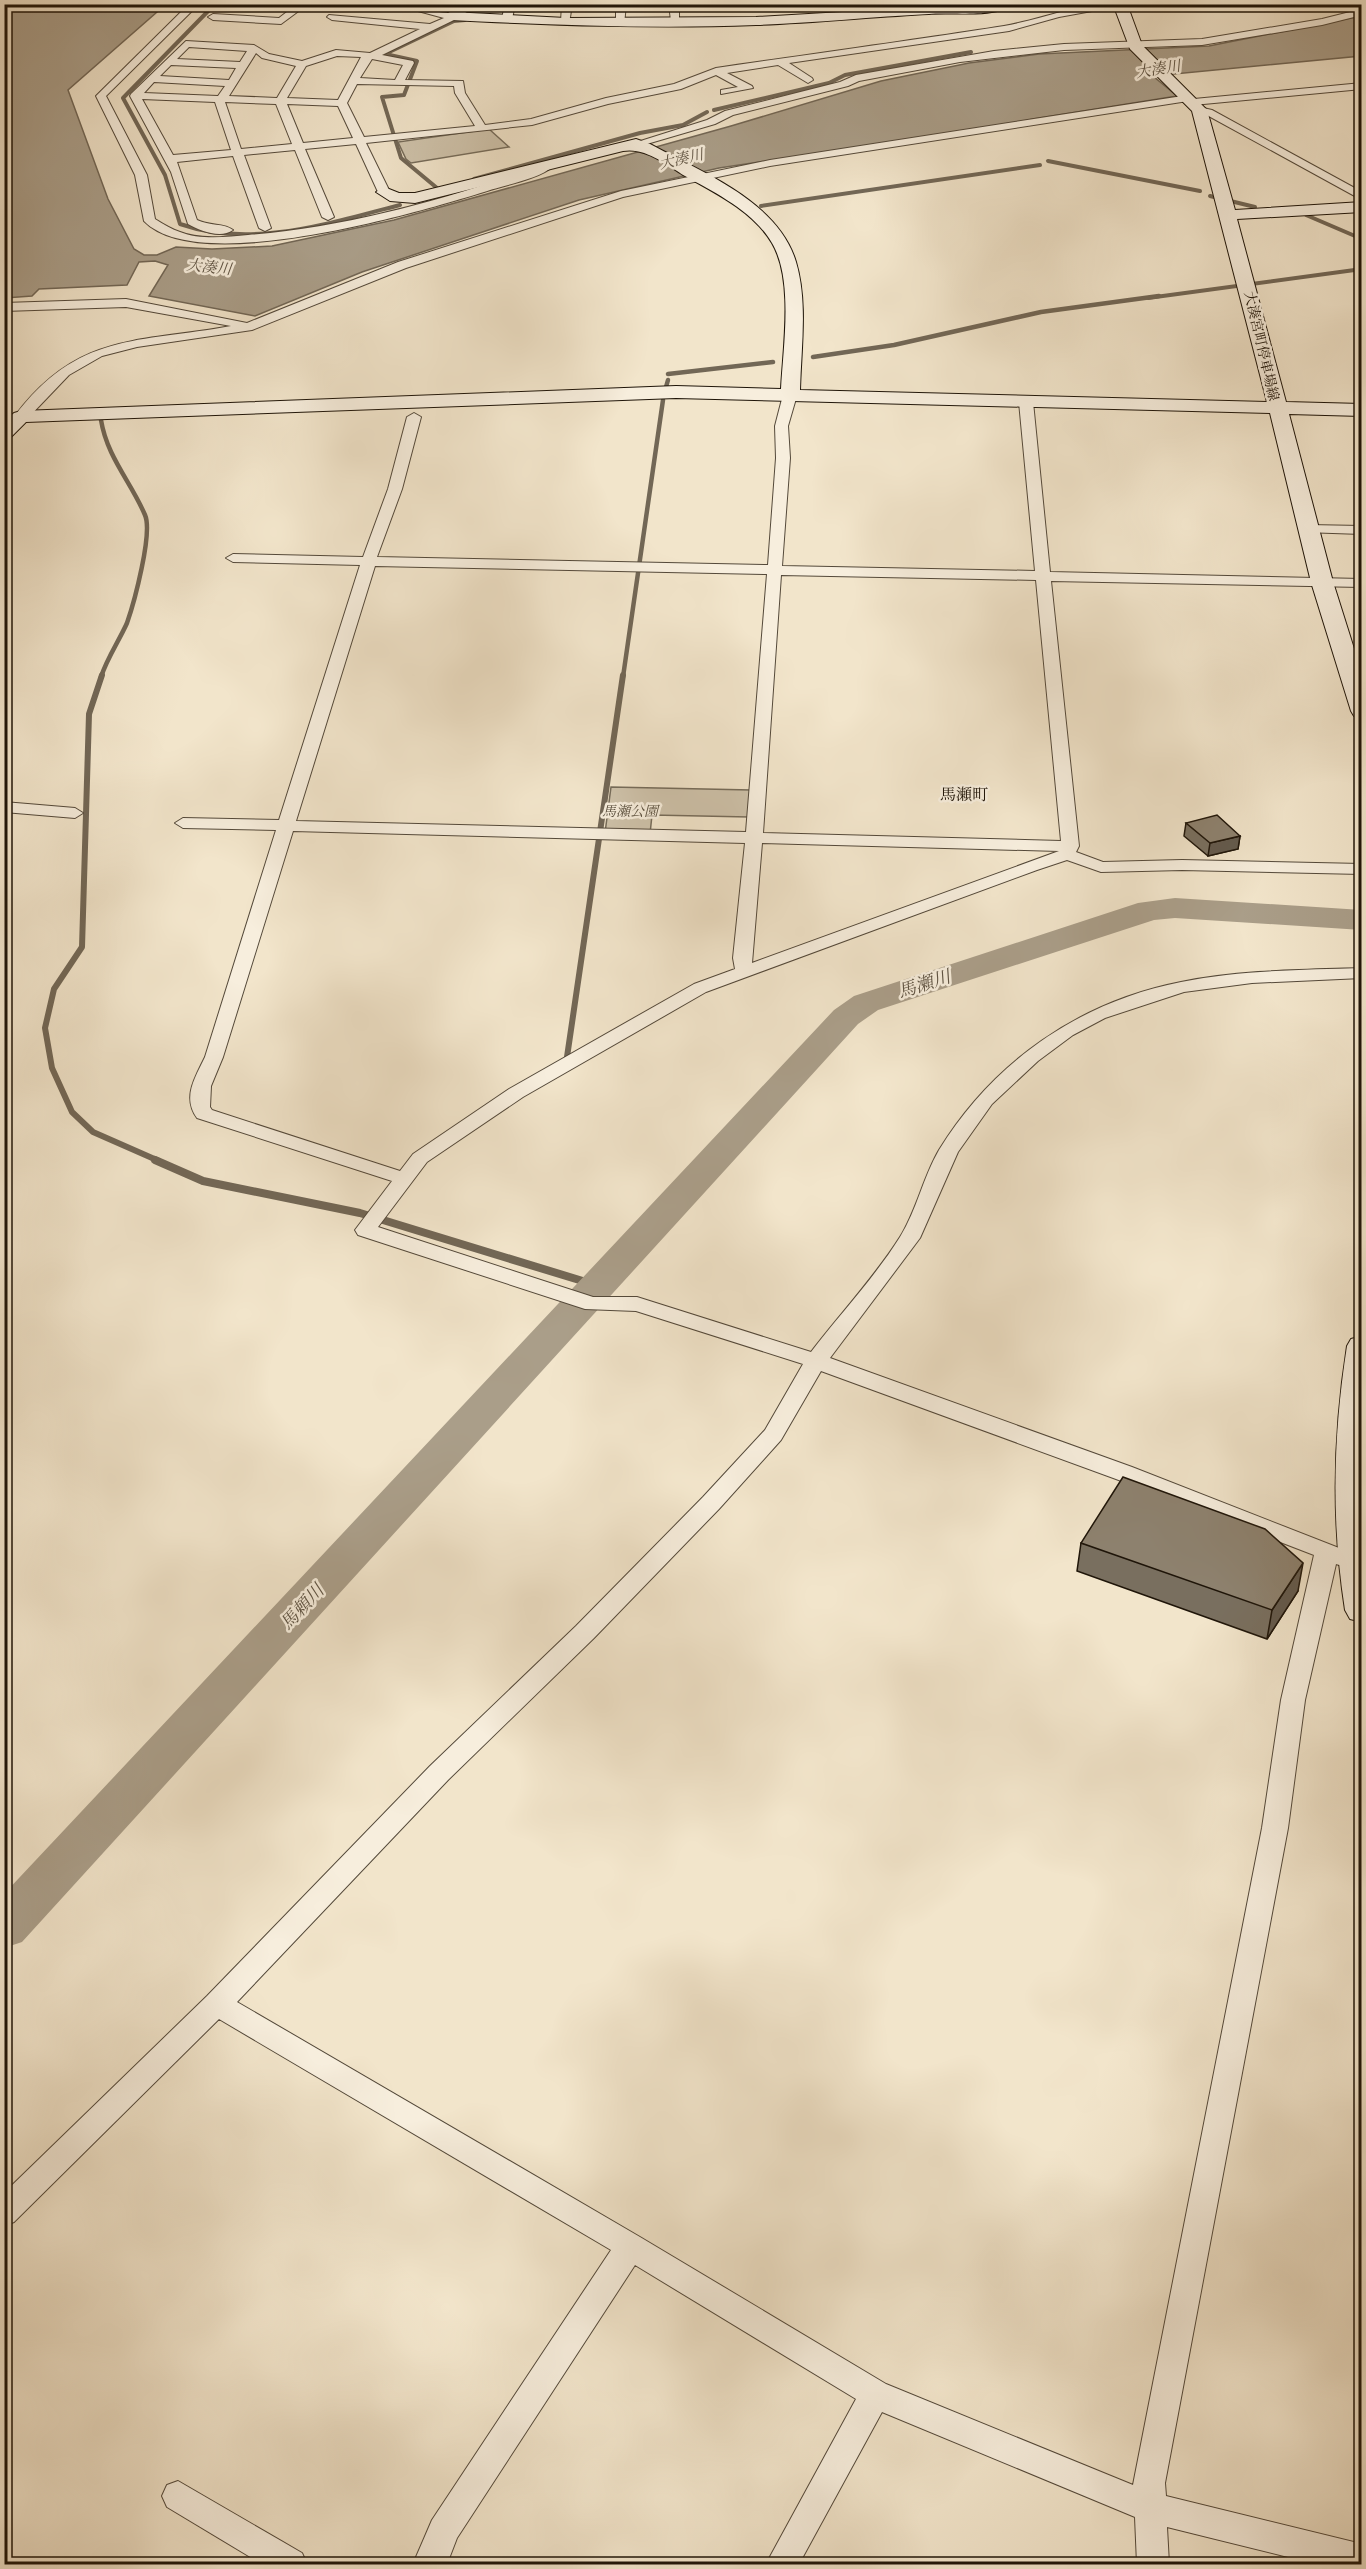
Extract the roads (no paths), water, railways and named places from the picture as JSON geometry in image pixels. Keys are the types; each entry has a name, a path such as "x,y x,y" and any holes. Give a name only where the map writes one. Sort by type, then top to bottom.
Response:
{"street":[{"path":"195,4 101,96 141,175 150,221 170,236 195,241 237,241 324,230 474,191 546,167"},
{"path":"135,96 226,4"},
{"path":"267,4 302,5"},
{"path":"396,4 452,16 621,23 756,21 1007,4"},
{"path":"342,103 365,58 475,4"},
{"path":"507,20 510,4"},
{"path":"566,22 567,4"},
{"path":"621,4 621,23"},
{"path":"674,4 676,21"},
{"path":"756,21 747,6 804,4"},
{"path":"883,4 899,12"},
{"path":"207,24 281,21 302,5"},
{"path":"170,159 387,139 532,122 606,101 677,87 716,71 1009,28 1058,14 1120,5 1134,45 1194,104 1362,197"},
{"path":"390,195 415,198 641,146 711,123 729,113 844,84 856,78 1006,51 1076,45 1202,42 1322,22 1362,12"},
{"path":"332,17 431,27"},
{"path":"186,44 254,48 266,56 302,64 336,53 371,56 409,63 408,83"},
{"path":"876,47 896,64"},
{"path":"254,48 219,103 265,228"},
{"path":"780,61 808,80"},
{"path":"169,62 243,65"},
{"path":"280,101 302,64"},
{"path":"408,83 422,68"},
{"path":"716,71 748,88 725,92"},
{"path":"151,79 230,83"},
{"path":"353,81 459,83 460,93 482,129"},
{"path":"4,432 55,380 82,360 142,344 248,327 402,266 501,231 621,194 770,163 1002,129 1039,120 1362,86"},
{"path":"135,96 342,103"},
{"path":"135,96 177,172 192,222 213,230 265,228 328,218 387,204 390,195 342,103"},
{"path":"280,101 328,218"},
{"name":"大湊宮町停車場線","path":"1194,104 1247,284 1322,582 1360,703"},
{"path":"641,146 754,213 774,232 788,260 791,281 790,395 785,404 781,431 783,458 754,838 742,958 745,972"},
{"path":"1225,205 1362,207"},
{"path":"4,307 126,303 248,327"},
{"path":"21,417 491,401 632,392 1362,410"},
{"path":"1026,402 1045,575 1069,850"},
{"path":"402,1178 204,1114 198,1106 198,1095 213,1057 369,560 395,489 414,417"},
{"path":"1308,529 1362,530"},
{"path":"233,558 1362,583"},
{"path":"4,807 75,813"},
{"path":"183,823 754,838 1069,850 1101,867 1182,865 1362,869"},
{"path":"1069,850 700,988 516,1093 420,1158 402,1178 365,1230 561,1292 592,1304 637,1304 816,1361 1124,1473 1339,1556 1362,1610"},
{"path":"4,2213 217,2004 440,1773 585,1632 711,1503 773,1435 816,1361 910,1238 948,1152 985,1100 1031,1057 1066,1031 1098,1014 1182,987 1252,978 1362,973"},
{"path":"1153,2565 1149,2483 1275,1828 1293,1700 1318,1597 1356,1520 1352,1412 1362,1346"},
{"path":"217,2004 630,2246 875,2394 1149,2507 1362,2560"},
{"path":"429,2565 438,2550 443,2531 630,2246"},
{"path":"782,2565 875,2394"},
{"path":"178,2496 291,2565"}],"water":[{"name":"大湊川","path":"5,5 165,5 68,90 108,199 134,249 144,255 157,255 176,247 212,249 272,246 394,220 731,126 881,81 969,63 1039,54 1209,46 1361,16 1361,56 1153,76 1177,96 997,127 719,168 579,200 362,272 255,316 149,296 168,265 155,261 139,262 127,285 39,289 32,296 5,298"}],"waterway":[{"path":"215,4 123,98 165,175 180,224 207,231 263,234 318,226 400,205"},
{"path":"1000,9 1024,4"},
{"path":"437,188 401,158 382,97 404,95 417,61 385,54 454,21 465,20"},
{"path":"714,110 829,83 845,75 971,52"},
{"path":"474,179 640,133 683,125 707,112"},
{"path":"1048,161 1200,191"},
{"path":"761,206 1040,165"},
{"path":"1210,196 1255,207"},
{"path":"1306,215 1362,239"},
{"path":"1148,298 1362,269"},
{"path":"813,357 894,345 1041,312 1159,296"},
{"path":"668,374 773,362"},
{"path":"666,387 668,380"},
{"path":"623,677 663,400"},
{"path":"101,420 108,446 139,503 147,524 142,568 127,623 101,677"},
{"path":"102,675 89,714 82,947 54,989 45,1028 52,1068 72,1112 93,1132 159,1161"},
{"path":"567,1057 623,675"},
{"name":"馬瀬川","path":"4,1928 846,1017 866,1003 1150,910 1175,908 1362,920"},
{"path":"155,1160 203,1181 360,1213 599,1286"}],"district":[{"name":"馬瀬町","path":"964,794"}],"park label":[{"name":"馬瀬公園","path":"630,811"}],"water label":[{"name":"馬頼川","path":"302,1607"}]}
